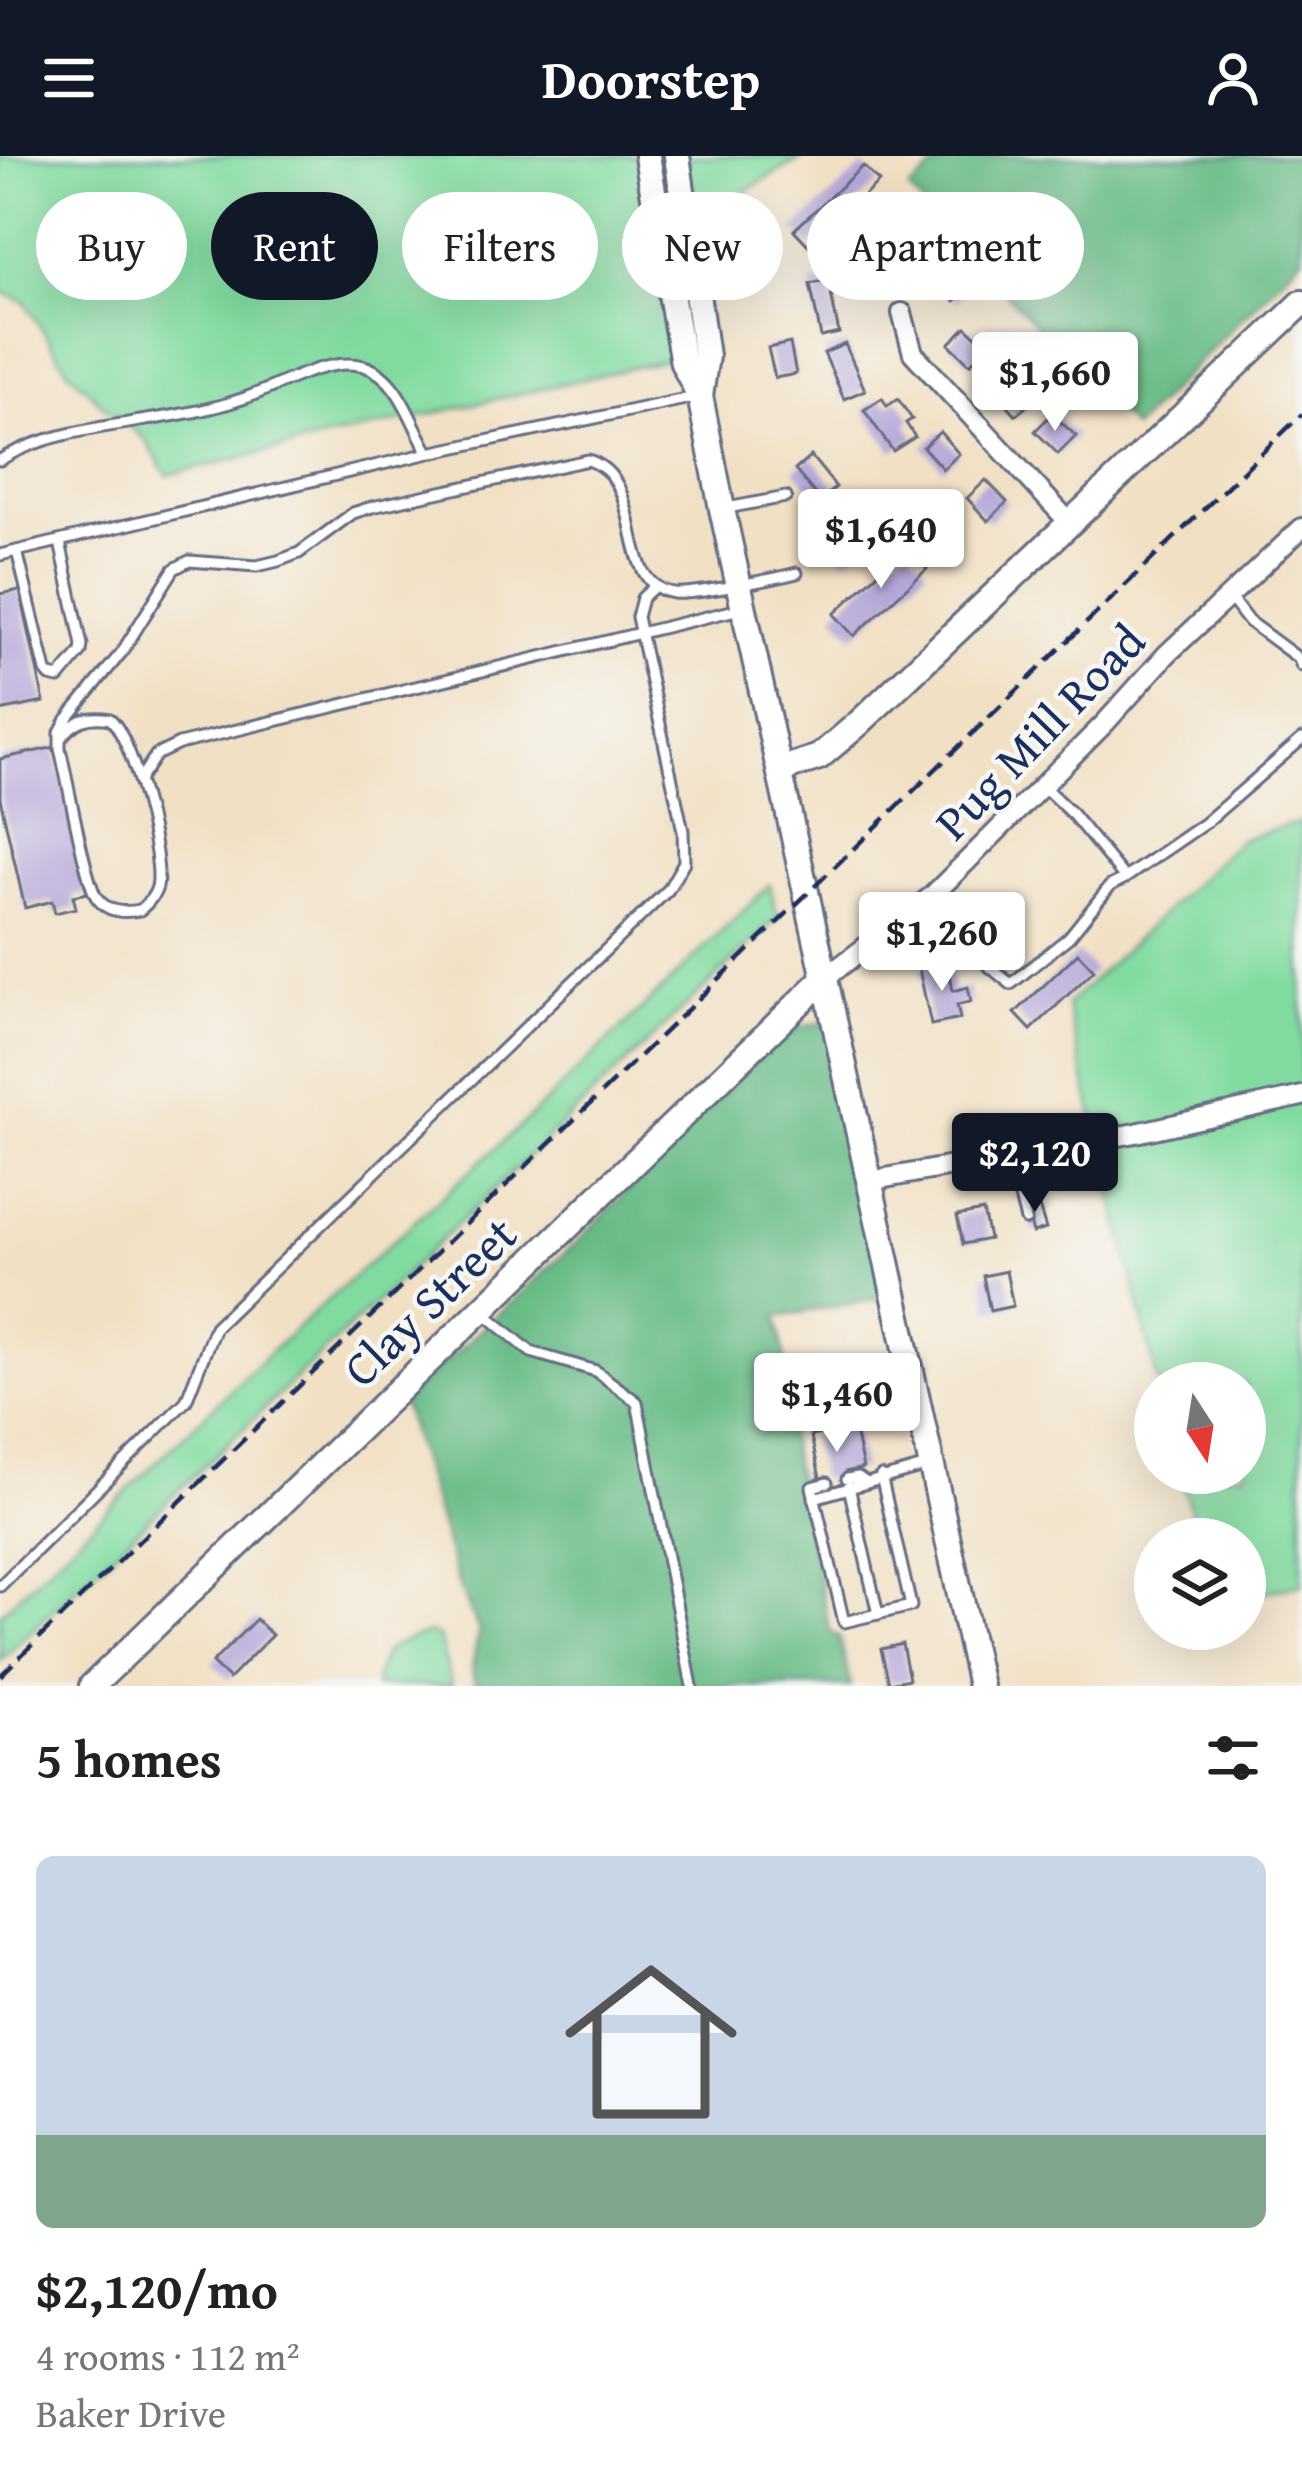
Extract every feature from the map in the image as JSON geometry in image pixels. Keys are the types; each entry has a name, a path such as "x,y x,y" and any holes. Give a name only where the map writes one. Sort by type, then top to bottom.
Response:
{"street":[{"path":"647,156 683,363 700,396 980,1686"},
{"path":"676,156 706,356 700,396"},
{"path":"780,770 819,757 858,724 1302,303"},
{"path":"902,313 913,352 1068,521"},
{"name":"Pug Mill Road","path":"824,978 928,899 1167,654 1302,528"},
{"name":"Clay Street","path":"92,1686 824,978"},
{"path":"869,1180 1136,1133 1302,1096"}],"lane":[{"path":"0,460 30,442 203,413 304,374 362,365 383,376 400,396 429,453"},
{"path":"0,555 429,453 700,396"},
{"path":"60,740 86,718 110,719 123,731 140,779 158,886 140,910 123,913 108,908 92,888 60,740 67,718 122,652 167,577 181,563 197,560 257,566 278,561 299,553 353,513 587,460 611,471 619,483 640,565 655,586 678,594 742,595"},
{"path":"722,509 786,496"},
{"path":"17,551 46,670 59,678 82,645 60,542"},
{"path":"140,779 156,754 179,743 641,631 797,573"},
{"path":"0,1586 185,1401 215,1327 668,890 684,862 683,832 638,607 655,586"},
{"path":"1229,596 1248,621 1302,666"},
{"path":"928,899 970,951 1011,983 1069,937 1110,886 1205,823 1302,740"},
{"path":"1042,786 1125,878"},
{"path":"1009,1156 1026,1220"},
{"path":"480,1310 531,1352 596,1371 637,1402 692,1686"},
{"path":"814,1498 857,1477 865,1482 932,1465"},
{"path":"827,1484 812,1487 844,1622 911,1606 881,1476"},
{"path":"848,1483 878,1614"}],"green space":[{"path":"0,156 639,156 645,192 622,192 622,300 664,300 674,358 167,475 144,438 67,369 25,302 0,291"},
{"path":"685,156 805,156 744,192 690,192"},
{"path":"947,156 1302,156 1302,257 1133,428 1013,300 1084,300 1084,192 909,190"},
{"path":"1302,822 1302,1584 1266,1592 1266,1518 1193,1518 1186,1494 1266,1494 1266,1362 1153,1362 1067,1005 1241,839"},
{"path":"770,885 778,918 0,1661 0,1614 264,1358 529,1118"},
{"path":"826,1022 887,1297 777,1317 796,1415 786,1425 830,1631 839,1637 851,1686 475,1686 472,1668 479,1630 460,1589 402,1402 578,1241 787,1030"},
{"path":"430,1633 439,1638 452,1686 375,1686 380,1661 390,1648"}],"building":[{"path":"863,166 879,182 868,192 835,192"},
{"path":"807,218 807,244 794,230"},
{"path":"813,300 832,300 839,333 821,337"},
{"path":"966,327 987,346 970,364 949,344"},
{"path":"790,343 796,374 775,378 768,348"},
{"path":"845,344 865,390 844,399 824,353"},
{"path":"1016,377 1035,399 1016,415 997,393"},
{"path":"882,398 887,406 898,399 912,419 906,423 915,437 893,451 864,410"},
{"path":"1052,414 1076,436 1058,454 1035,431"},
{"path":"940,432 959,454 943,469 923,447"},
{"path":"811,456 836,487 820,500 795,470"},
{"path":"986,480 1007,502 988,521 967,498"},
{"path":"831,510 862,546 846,559 830,540 820,548 806,531"},
{"path":"907,546 927,569 854,636 834,614"},
{"path":"20,590 44,702 0,711 0,594"},
{"path":"55,747 87,893 73,896 76,908 55,913 52,901 25,908 0,798 0,759"},
{"path":"1078,953 1094,970 1031,1030 1015,1013"},
{"path":"948,963 953,991 968,987 971,1002 957,1005 960,1019 931,1025 919,969"},
{"path":"1036,1197 1046,1229 1033,1233 1024,1200"},
{"path":"983,1211 989,1239 963,1244 957,1216"},
{"path":"1006,1271 1013,1306 990,1311 983,1276"},
{"path":"854,1427 863,1468 846,1472 848,1483 828,1487 825,1477 820,1478 811,1436"},
{"path":"256,1619 272,1635 229,1679 212,1663"},
{"path":"902,1644 909,1679 889,1683 881,1649"}],"railway":[{"path":"0,1676 1302,414"}]}
